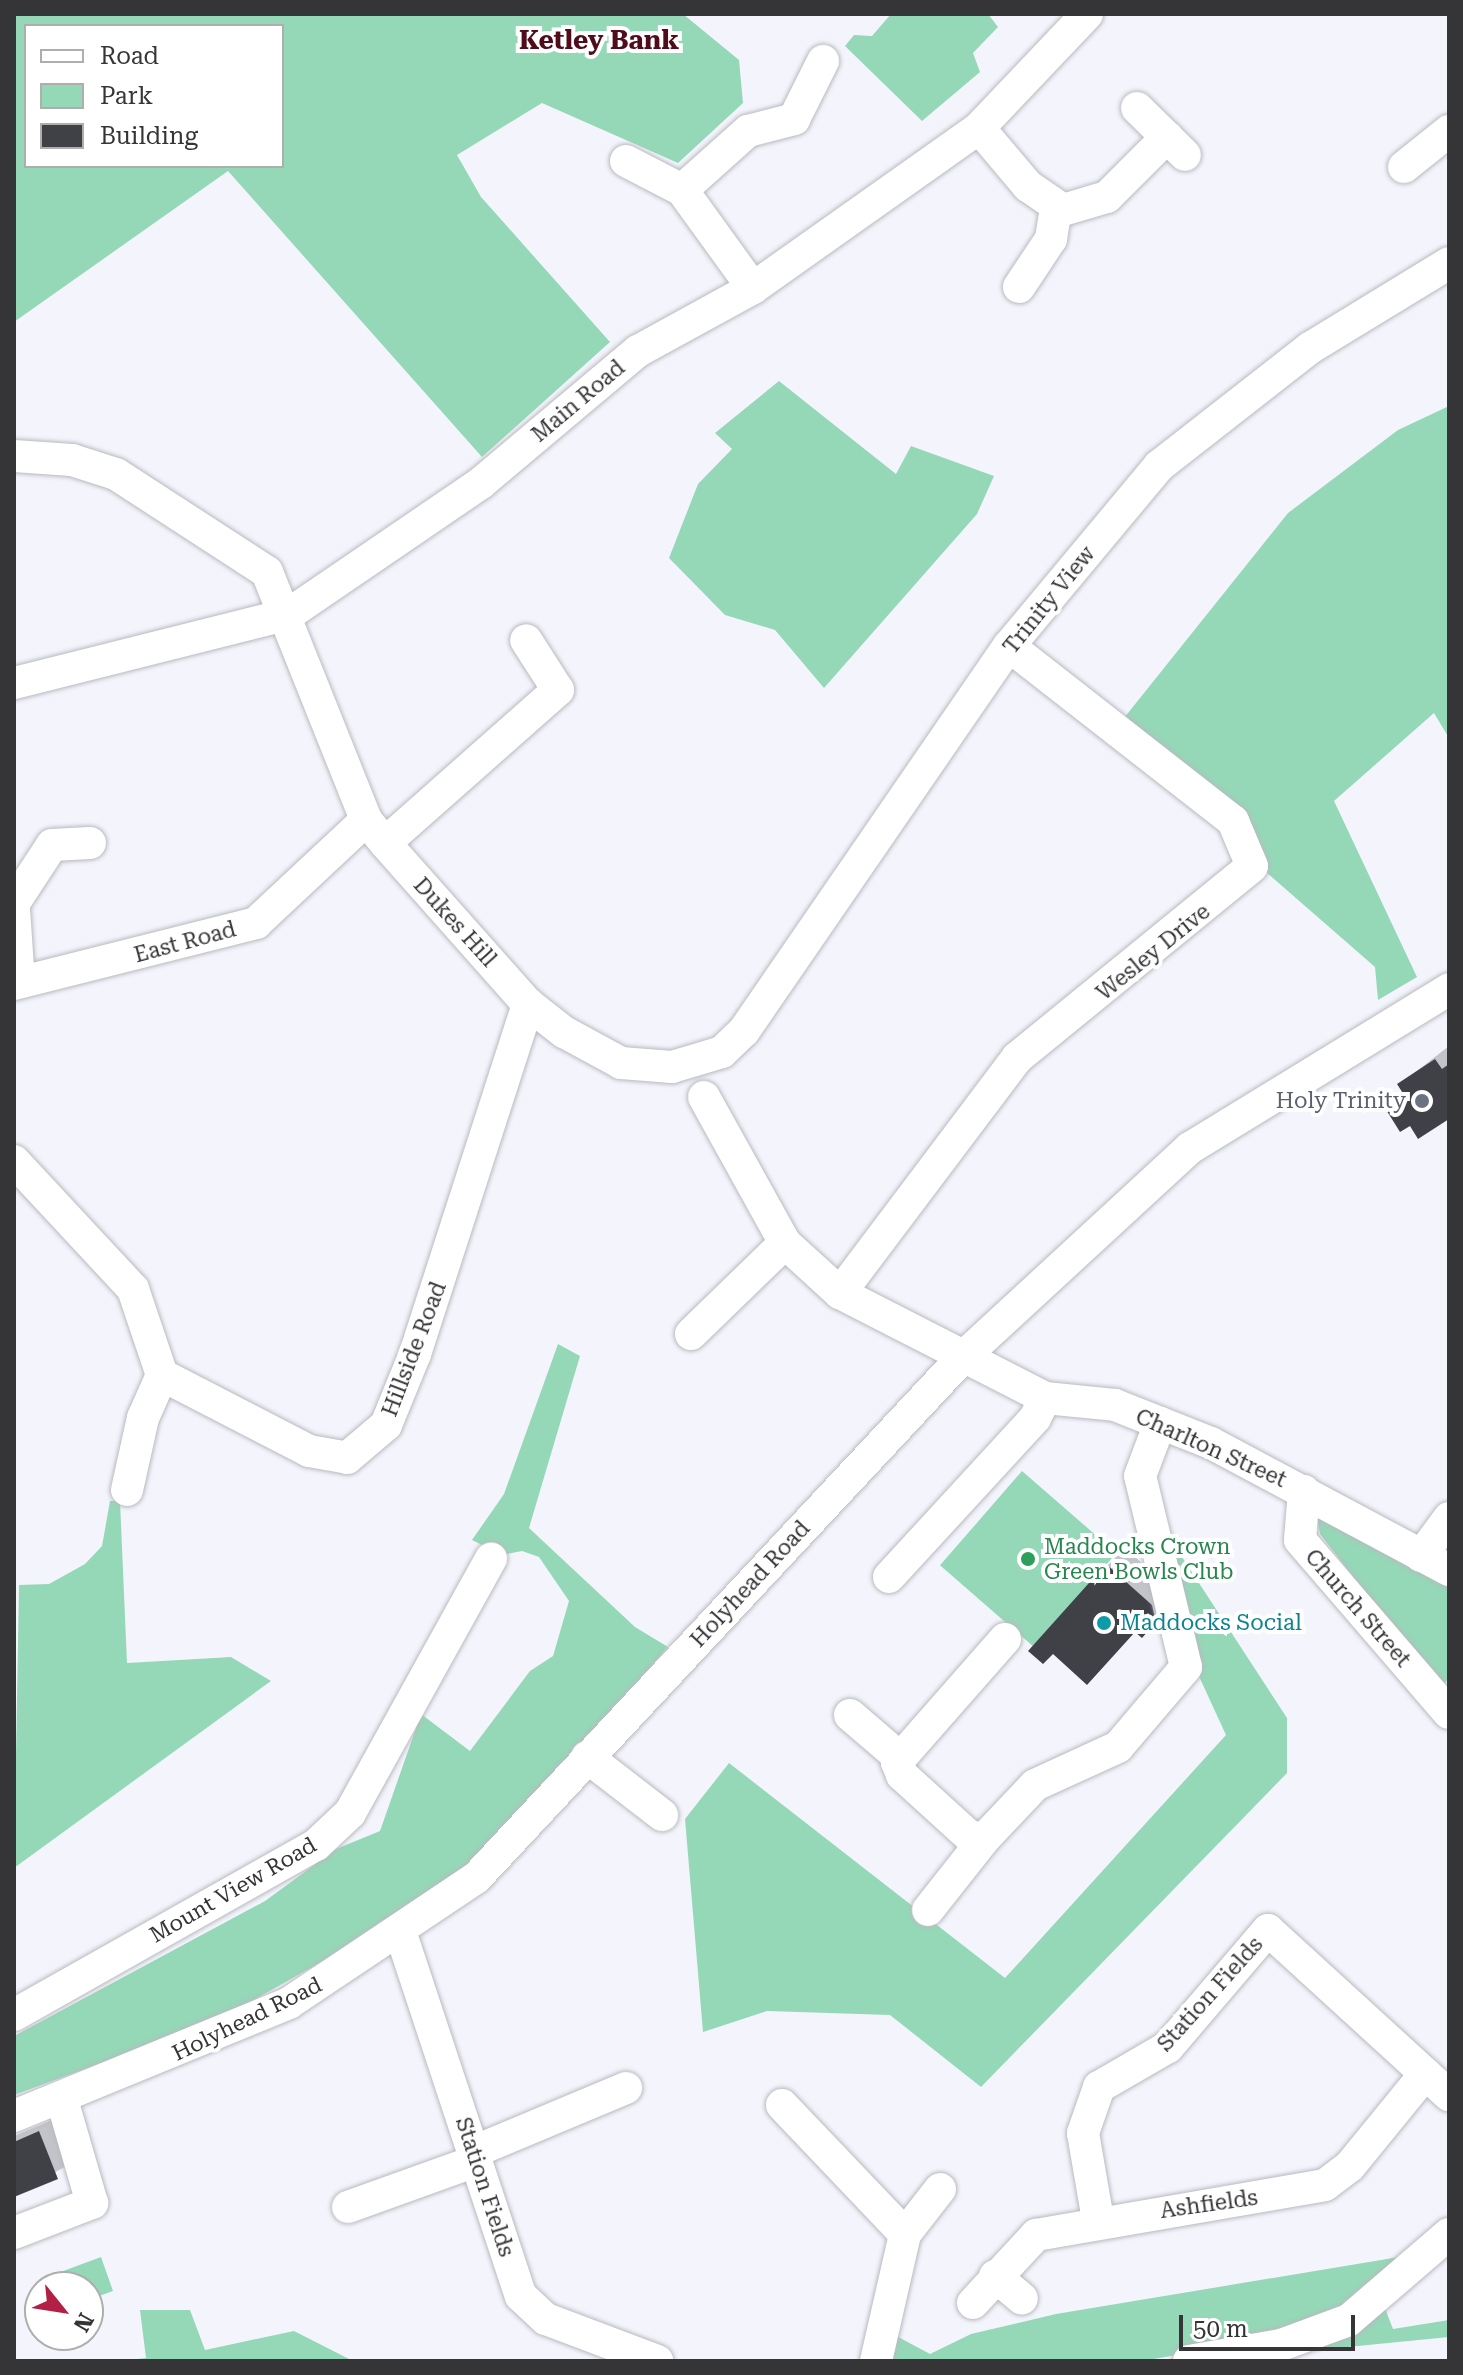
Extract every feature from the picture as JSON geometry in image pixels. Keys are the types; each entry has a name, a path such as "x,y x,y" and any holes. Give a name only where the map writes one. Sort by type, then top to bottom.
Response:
{"street":[{"name":"Main Road","path":"14,683 289,614 481,483 638,351 753,288 979,128 1087,14"},
{"path":"682,190 710,161 748,131 794,119 823,61"},
{"path":"1056,207 1107,197 1176,146 1137,108"},
{"path":"979,128 1056,207"},
{"path":"1404,167 1449,131"},
{"path":"626,161 682,190 753,288"},
{"path":"1019,287 1051,239 1056,207"},
{"name":"Trinity View","path":"744,1031 1009,646 1159,466 1310,348 1449,263"},
{"name":"Dukes Hill","path":"14,456 89,465 150,492 267,572 289,614 376,832 528,1004 592,1052 646,1067 696,1063 744,1031"},
{"name":"East Road","path":"16,983 256,923 558,690 526,640"},
{"name":"Wesley Drive","path":"840,1293 1017,1058 1252,866 1233,821 1009,646"},
{"path":"16,983 14,906 34,861 52,845 90,843"},
{"name":"Holyhead Road","path":"14,2116 62,2100 289,2003 401,1934 476,1878 960,1360 1190,1148 1449,989"},
{"name":"Hillside Road","path":"162,1375 329,1459 371,1443 415,1354 528,1004"},
{"path":"704,1097 785,1243 840,1293 960,1360"},
{"path":"14,1161 133,1289 162,1375 143,1418 127,1490"},
{"path":"691,1334 785,1243"},
{"name":"Charlton Street","path":"960,1360 1045,1398 1115,1405 1160,1423 1304,1491 1435,1563"},
{"path":"889,1577 1035,1418 1045,1398"},
{"path":"928,1910 984,1839 1035,1785 1118,1747 1186,1667 1140,1476 1160,1423"},
{"name":"Church Street","path":"1304,1491 1300,1540 1449,1713"},
{"path":"1435,1563 1449,1518"},
{"name":"Mount View Road","path":"14,2015 316,1845 368,1809 400,1713 491,1559"},
{"path":"899,1757 953,1691 1005,1639"},
{"path":"850,1715 899,1757 902,1775 969,1836 984,1839"},
{"path":"587,1757 662,1815"},
{"name":"Station Fields","path":"1098,2220 1083,2133 1099,2087 1168,2047 1268,1930 1437,2084"},
{"name":"Station Fields","path":"401,1934 521,2296 546,2319 657,2361"},
{"name":"Ashfields","path":"973,2303 1036,2235 1098,2220 1325,2185 1350,2166 1437,2084"},
{"path":"348,2207 475,2157 626,2088"},
{"path":"14,2233 92,2203 62,2100"},
{"path":"782,2105 905,2234"},
{"path":"876,2361 905,2234 940,2189"},
{"path":"1189,2361 1281,2345 1349,2320 1449,2234"},
{"path":"995,2276 1022,2299"}],"green space":[{"path":"14,14 683,14 739,60 743,103 678,163 542,103 457,155 481,197 610,342 482,457 228,171 14,322"},
{"path":"891,14 988,14 998,27 973,53 980,72 922,121 845,46 854,35 872,36"},
{"path":"779,381 896,474 911,446 994,476 977,514 824,688 775,630 725,615 669,558 698,484 732,449 715,433"},
{"path":"1449,406 1449,738 1434,713 1334,801 1417,977 1378,1000 1375,967 1266,872 1244,816 1124,718 1288,513 1398,430"},
{"path":"558,1344 580,1356 529,1528 635,1627 668,1647 499,1838 435,1898 218,2020 14,2095 14,2036 265,1901 336,1849 380,1831 421,1714 470,1751 530,1671 553,1656 569,1601 539,1557 522,1551 502,1555 472,1540 504,1494"},
{"name":"Maddocks Crown Green Bowls Club","path":"1022,1471 1116,1553 1034,1647 940,1565"},
{"path":"110,1501 120,1501 127,1663 231,1657 271,1681 14,1868 19,1585 49,1584 85,1564 102,1546"},
{"path":"1316,1513 1449,1587 1449,1678 1440,1689 1320,1534"},
{"path":"1169,1537 1287,1718 1287,1773 981,2087 890,2015 767,2011 703,2032 685,1819 729,1763 1005,1978 1226,1735 1197,1672"},
{"path":"101,2257 113,2291 104,2294 104,2271 63,2271"},
{"path":"1399,2257 1353,2305 1277,2338 1142,2361 887,2361 887,2331 930,2354 971,2334 1056,2314"},
{"path":"1381,2298 1393,2329 1449,2320 1449,2337 1307,2351"},
{"path":"140,2310 190,2310 205,2350 294,2331 353,2361 118,2361 146,2358"}],"building":[{"name":"Holy Trinity","path":"1435,1059 1442,1069 1449,1064 1449,1119 1418,1139 1410,1126 1400,1132 1385,1108 1404,1095 1397,1084"},
{"name":"Maddocks Social","path":"1106,1564 1152,1605 1156,1622 1142,1638 1135,1632 1087,1685 1053,1654 1043,1664 1028,1651"},
{"path":"39,2131 58,2179 14,2197 14,2142"}],"place":[{"name":"Holy Trinity","path":"1422,1101"},
{"name":"Maddocks Crown Green Bowls Club","path":"1028,1559"},
{"name":"Maddocks Social","path":"1104,1623"}],"district":[{"name":"Ketley Bank","path":"599,41"}]}
